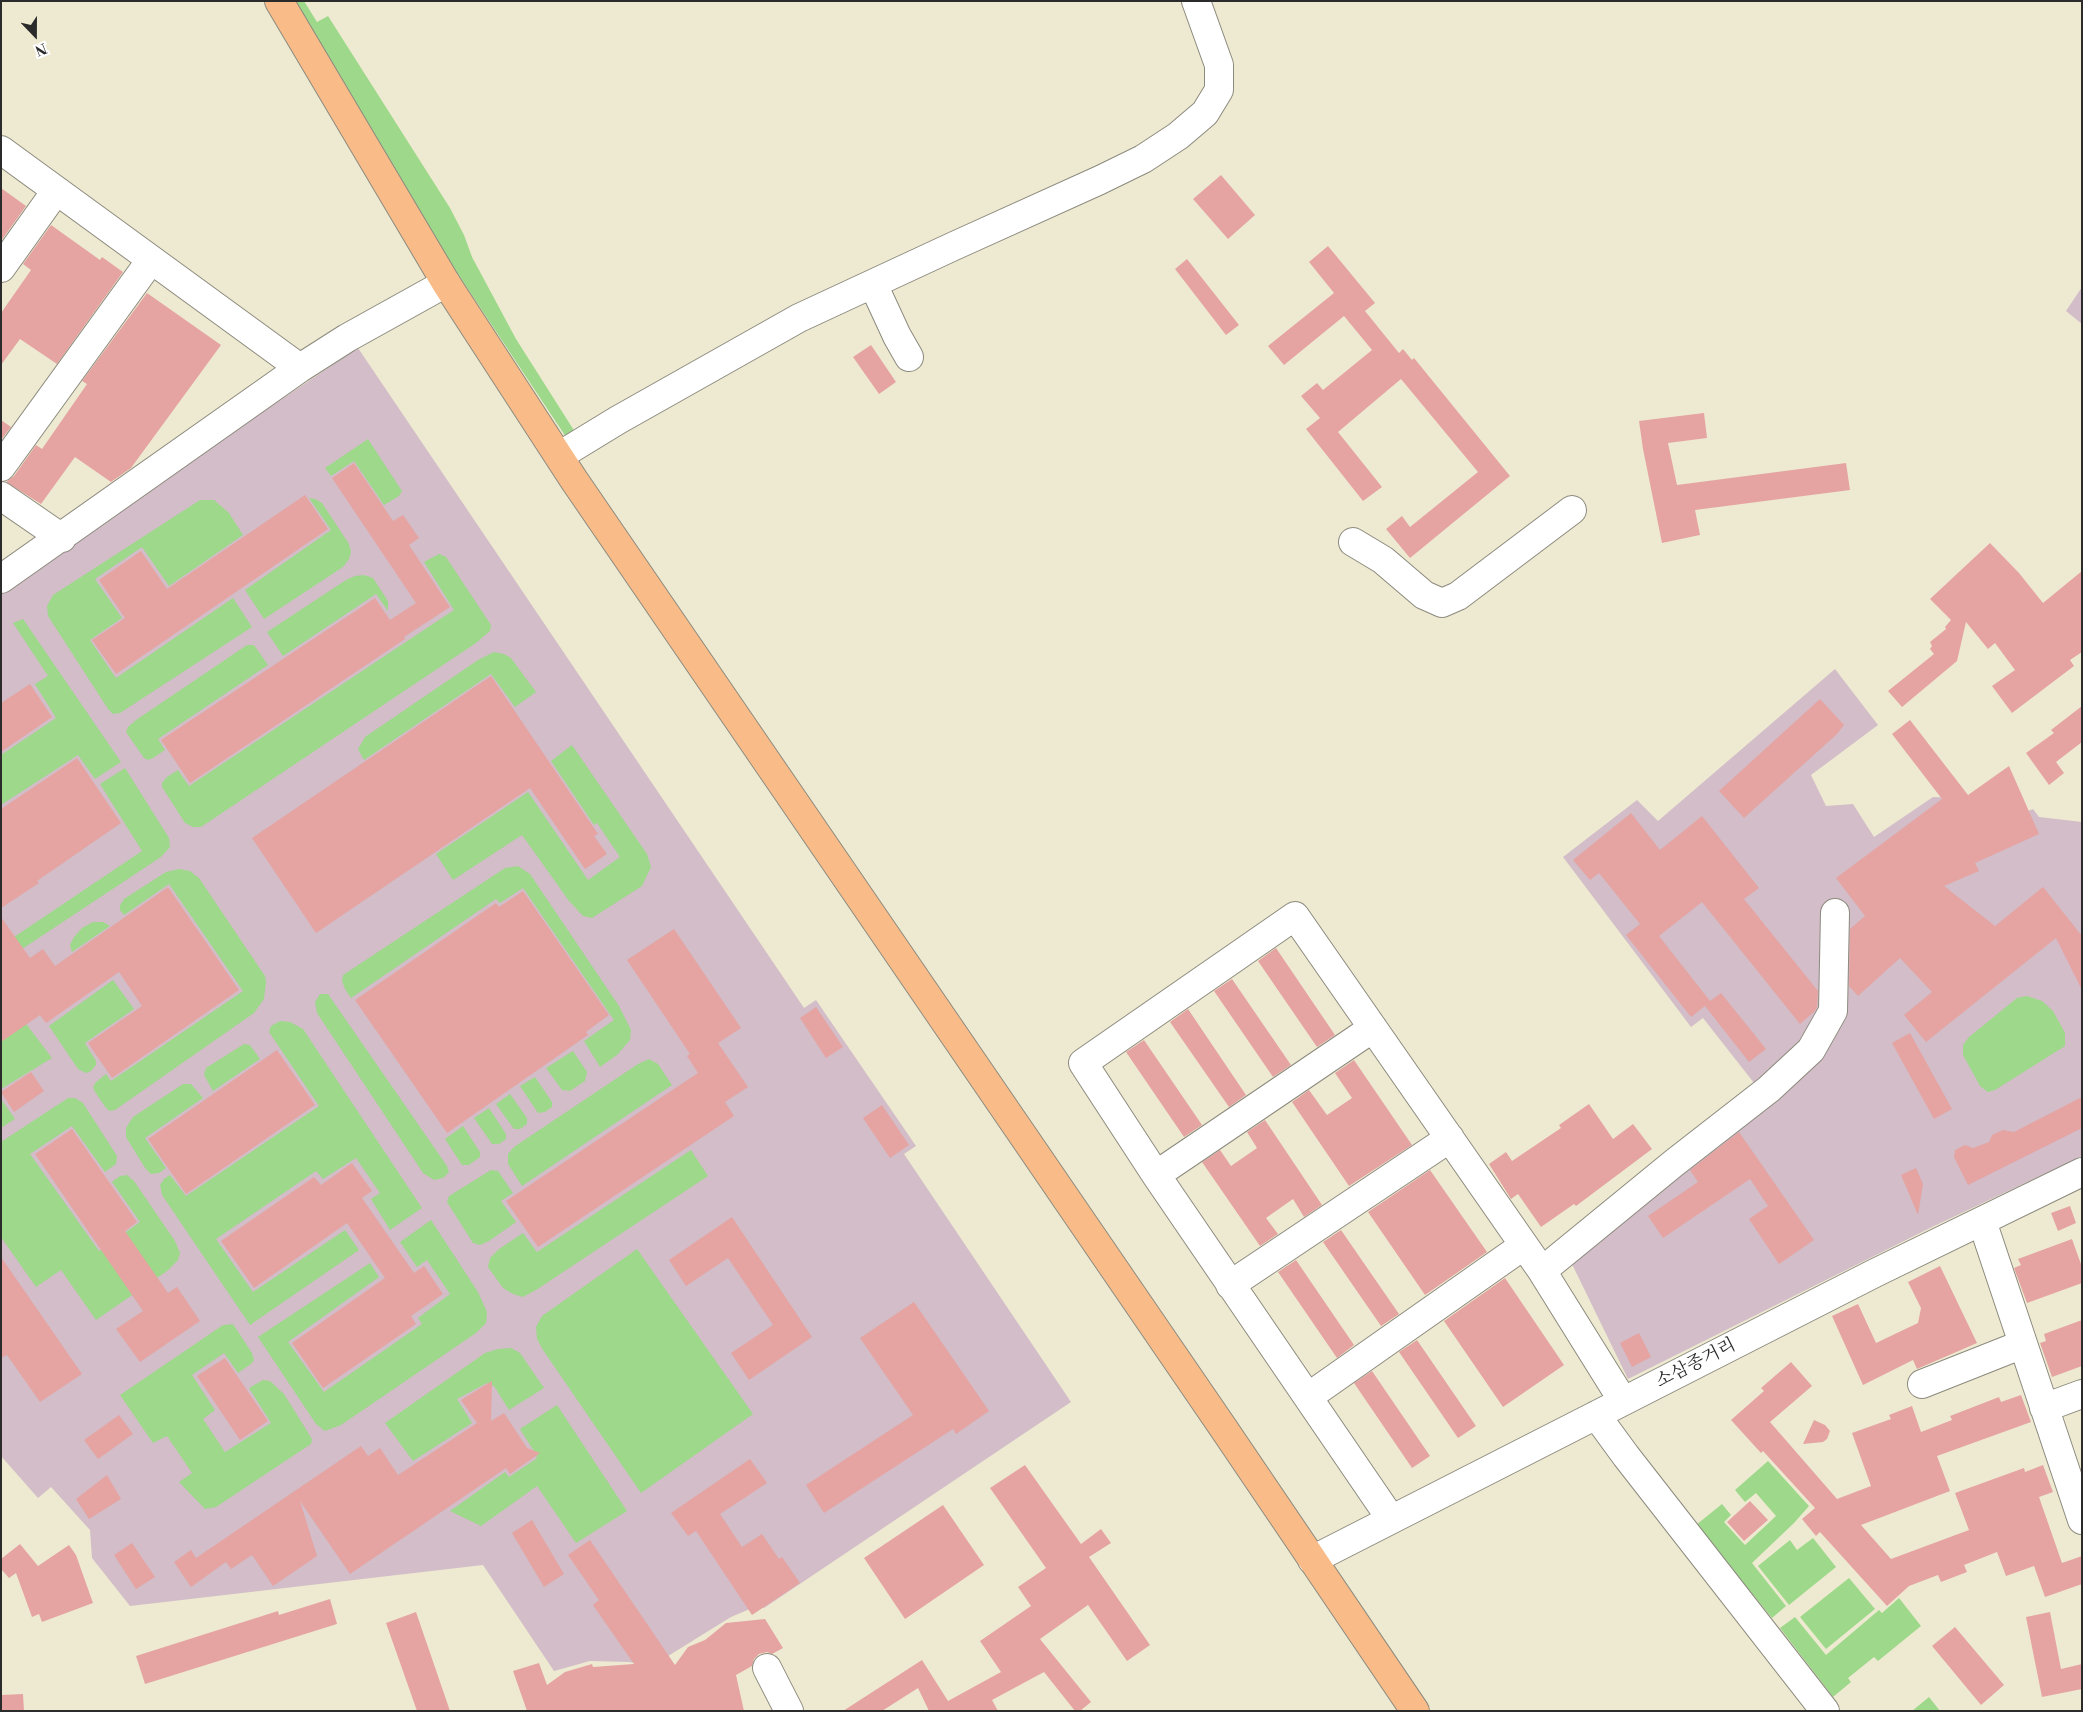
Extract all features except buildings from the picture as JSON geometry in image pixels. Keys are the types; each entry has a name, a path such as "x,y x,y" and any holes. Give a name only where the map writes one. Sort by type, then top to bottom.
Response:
{"main road":[{"path":"278,1 446,283 559,456 1219,1420 1415,1711"}],"street":[{"path":"559,456 618,420 799,318 1100,180 1143,159 1178,136 1205,112 1219,90 1219,65 1196,1"},
{"path":"1,150 300,368"},
{"path":"1,268 56,190"},
{"path":"1,467 151,260"},
{"path":"1,579 62,538 300,368 347,338 446,283"},
{"path":"872,284 896,336 909,357"},
{"path":"1,496 62,538"},
{"path":"1353,542 1383,560 1424,595 1442,603 1458,596 1572,510"},
{"path":"1542,1271 1674,1163 1769,1089 1810,1050 1833,1011 1835,913"},
{"path":"1391,1519 1156,1175 1082,1063 1295,916 1542,1271 1623,1401"},
{"path":"1156,1175 1373,1028"},
{"path":"1230,1284 1450,1138"},
{"name":"소삼종거리","path":"1312,1560 1858,1282 2082,1172"},
{"path":"1982,1221 2082,1520"},
{"path":"1308,1396 1523,1246"},
{"path":"1922,1384 2023,1344"},
{"path":"2044,1408 2082,1394"},
{"path":"1596,1415 1825,1711"},
{"path":"767,1668 788,1711"}],"shaded area":[{"path":"2082,287 2082,324 2066,311"},
{"path":"358,348 804,1008 816,1000 916,1146 904,1154 1071,1402 764,1608 759,1605 731,1617 652,1666 629,1662 590,1661 554,1671 483,1565 130,1606 92,1558 90,1530 51,1487 38,1498 1,1456 1,587"},
{"path":"1835,669 1878,725 1811,775 1826,806 1853,804 1874,837 1933,797 1957,798 1983,828 2033,809 2039,817 2082,822 2082,1156 1930,1228 1628,1379 1571,1262 1769,1102 1703,1018 1691,1027 1563,857 1637,800 1658,821"}],"green space":[{"path":"290,1 304,1 317,22 328,16 450,208 464,235 472,257 516,339 575,432 566,437 448,259"},
{"path":"368,439 402,491 399,496 384,505 354,461 331,476 325,468"},
{"path":"309,498 322,503 349,544 351,552 349,559 343,567 264,619 245,590 331,530"},
{"path":"200,500 214,500 229,513 243,535 169,586 142,547 95,579 122,618 90,640 116,678 233,598 252,627 120,713 113,714 48,616 47,606 53,595"},
{"path":"439,554 446,557 491,625 490,631 476,643 201,827 193,827 185,823 162,787 162,783 167,777 178,770 189,786 454,610 424,562"},
{"path":"364,575 373,578 388,601 388,611 376,594 283,656 267,632 346,580"},
{"path":"23,619 121,762 95,779 78,755 1,805 1,755 56,718 35,684 48,676 13,623"},
{"path":"247,645 254,645 268,665 158,739 165,750 148,760 144,758 126,732 128,727"},
{"path":"494,652 511,658 536,692 515,707 491,674 364,760 358,749 365,737 478,660"},
{"path":"572,745 647,854 651,867 642,886 592,918 583,916 569,901 522,835 453,880 436,854 528,792 588,880 620,857 597,823 594,825 551,761"},
{"path":"125,768 169,838 170,847 161,857 22,949 14,937 142,851 100,784"},
{"path":"518,866 530,874 619,1006 631,1030 630,1040 617,1055 600,1067 584,1041 614,1020 523,888 500,903 496,899 351,998 345,989 342,981 343,975 505,868"},
{"path":"179,869 190,871 199,878 265,976 264,999 254,1013 115,1110 110,1111 95,1092 93,1087 96,1082 106,1074 111,1081 243,991 169,884 124,915 120,910 120,905 124,899 166,872"},
{"path":"93,922 103,922 110,926 72,952 70,945 74,937 82,928"},
{"path":"113,980 134,1009 85,1043 96,1061 96,1065 91,1071 86,1073 78,1069 49,1026"},
{"path":"1,991 52,1058 1,1089"},
{"path":"320,994 328,994 447,1166 449,1172 443,1178 434,1180 423,1173 317,1013 315,1002"},
{"path":"2027,996 2042,1001 2053,1011 2065,1033 2065,1046 1995,1090 1988,1092 1980,1086 1963,1055 1963,1045 1969,1037 2017,998"},
{"path":"280,1021 290,1022 303,1029 422,1208 390,1230 371,1199 380,1193 356,1158 323,1179 316,1171 216,1239 253,1292 345,1230 359,1250 250,1325 162,1195 160,1185 170,1175 186,1196 319,1106 269,1032 271,1026"},
{"path":"244,1044 250,1045 260,1059 213,1091 204,1075 206,1068"},
{"path":"573,1051 587,1072 585,1081 570,1091 562,1090 546,1068"},
{"path":"649,1059 658,1064 672,1085 522,1186 508,1164 508,1154 514,1147 638,1064"},
{"path":"535,1077 552,1102 552,1107 545,1112 538,1113 520,1086"},
{"path":"183,1084 191,1084 203,1098 145,1138 166,1168 159,1173 151,1174 145,1168 126,1137 126,1128 133,1117"},
{"path":"510,1094 527,1118 527,1124 520,1129 514,1129 496,1104"},
{"path":"68,1098 75,1098 83,1103 117,1156 116,1164 105,1172 72,1126 30,1154 99,1251 140,1222 112,1182 120,1176 127,1175 134,1181 175,1241 180,1253 178,1260 167,1271 96,1320 61,1270 36,1287 1,1237 1,1142"},
{"path":"1,1099 15,1119 1,1128"},
{"path":"489,1108 506,1134 506,1139 499,1144 492,1144 474,1118"},
{"path":"463,1126 480,1152 480,1157 469,1165 462,1165 445,1139"},
{"path":"691,1150 708,1176 536,1290 523,1297 513,1294 503,1288 488,1267 490,1258 499,1249 523,1233 537,1252"},
{"path":"491,1170 498,1171 513,1193 501,1201 516,1222 480,1245 473,1243 447,1202 449,1196"},
{"path":"431,1220 478,1292 487,1312 486,1323 476,1333 341,1425 325,1431 316,1424 258,1337 370,1263 379,1277 288,1342 324,1392 422,1324 418,1318 450,1294 427,1260 417,1267 400,1242"},
{"path":"637,1249 753,1414 641,1493 543,1350 537,1339 536,1327 542,1316"},
{"path":"233,1324 252,1353 254,1360 251,1364 238,1373 224,1353 192,1375 215,1410 203,1419 225,1452 271,1423 249,1388 263,1380 270,1381 284,1394 312,1439 311,1444 216,1507 205,1509 179,1482 192,1473 167,1436 153,1443 120,1395 223,1325"},
{"path":"511,1348 520,1353 544,1388 509,1410 494,1386 487,1383 457,1399 472,1423 413,1461 385,1423 485,1353"},
{"path":"557,1405 627,1511 576,1543 537,1486 481,1526 450,1511 505,1472 509,1477 536,1459 537,1456 520,1429"},
{"path":"1768,1461 1809,1506 1752,1563 1786,1606 1772,1618 1696,1525 1722,1504 1731,1515 1724,1522 1745,1545 1776,1516 1756,1493 1745,1502 1735,1490"},
{"path":"1813,1538 1836,1567 1789,1605 1758,1566 1790,1540 1797,1550"},
{"path":"1849,1578 1875,1609 1826,1649 1800,1617"},
{"path":"1899,1598 1921,1626 1878,1661 1874,1657 1848,1678 1851,1682 1833,1697 1780,1628 1795,1617 1826,1655 1879,1610 1882,1613"},
{"path":"1929,1697 1940,1711 1912,1711"}]}
